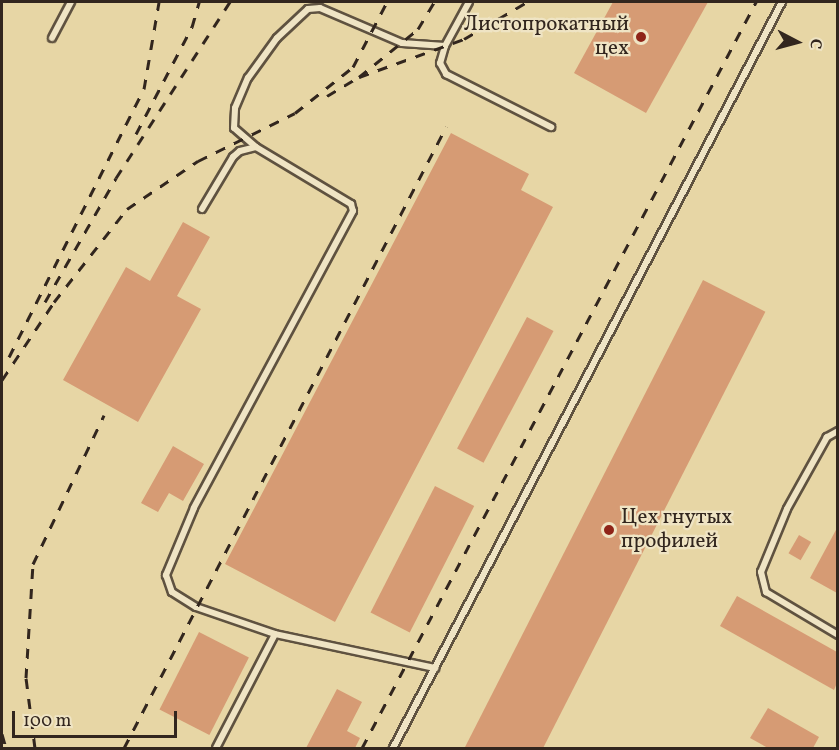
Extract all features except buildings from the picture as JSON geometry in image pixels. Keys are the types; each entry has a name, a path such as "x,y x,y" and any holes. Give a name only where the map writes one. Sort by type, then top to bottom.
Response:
{"lane":[{"path":"52,38 71,2"},
{"path":"469,2 445,46 440,63 446,74 551,127"},
{"path":"393,748 782,2"},
{"path":"435,668 275,634 196,607 172,592 166,575 194,508 353,211 351,204 256,147 234,128 235,108 248,78 277,38 308,9 320,8 402,43 445,46"},
{"path":"202,209 233,157 240,151 256,147"},
{"path":"837,431 827,437 787,509 761,572 766,592 837,635"},
{"path":"216,748 275,634"}],"railway":[{"path":"9,357 144,89 159,2"},
{"path":"136,134 192,27 199,2"},
{"path":"45,302 116,178 230,2"},
{"path":"2,380 54,302 127,209 198,161 295,113 353,67 387,2"},
{"path":"327,96 359,77 418,29 434,2"},
{"path":"359,77 464,39 527,2"},
{"path":"362,748 756,2"},
{"path":"124,748 446,127"},
{"path":"35,748 26,678 33,564 104,415"},
{"path":"2,734 6,748"}],"place":[{"name":"Листопрокатный цех","path":"641,37"},
{"name":"Цех гнутых профилей","path":"609,530"}]}
